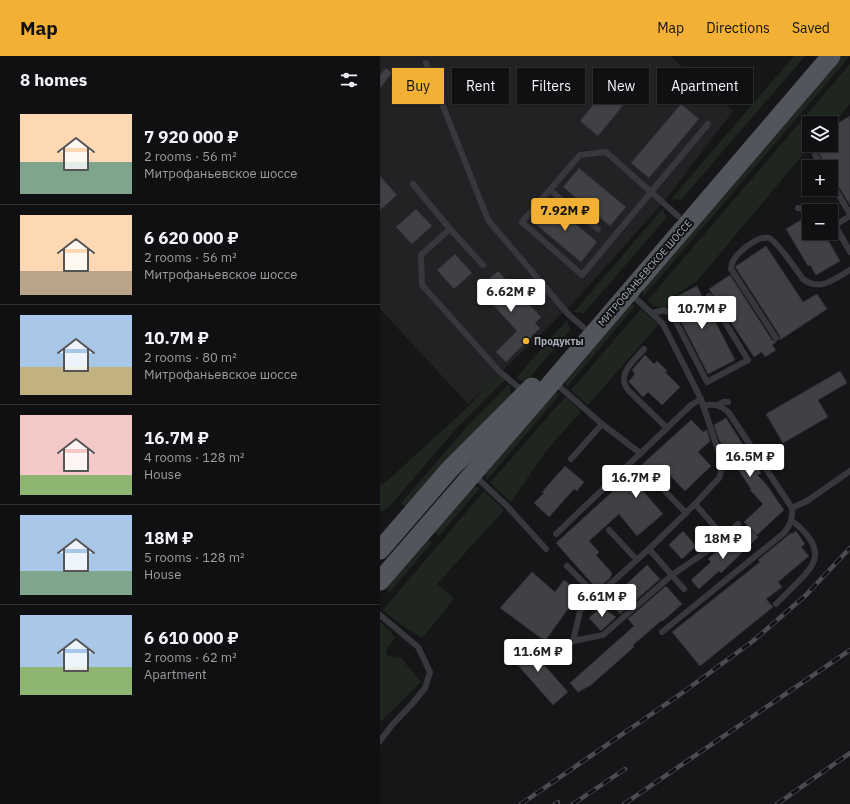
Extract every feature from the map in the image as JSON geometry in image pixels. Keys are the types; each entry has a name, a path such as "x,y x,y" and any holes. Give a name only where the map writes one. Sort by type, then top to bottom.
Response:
{"main road":[{"name":"МИТРОФАНЬЕВСКОЕ ШОССЕ","path":"380,550 450,469 526,394 815,56"},
{"name":"МИТРОФАНЬЕВСКОЕ ШОССЕ","path":"380,580 553,381 831,56"}],"lane":[{"path":"426,63 488,220 568,314 583,327"},
{"path":"678,216 651,192 606,152 580,155 522,222 582,275 651,192 708,124"},
{"path":"815,154 818,160"},
{"path":"413,184 482,265"},
{"path":"550,190 598,229"},
{"path":"838,194 850,215 838,223"},
{"path":"798,208 802,208"},
{"path":"450,229 421,255 422,285 499,371 526,394"},
{"path":"838,230 850,252"},
{"path":"776,338 731,269 731,262 735,256 754,241 762,238 769,238 775,243 803,279 809,283 816,285 824,284 850,270"},
{"path":"573,641 580,611 649,550 695,504 719,478 722,468 720,456 701,399 663,324 629,292"},
{"path":"652,312 664,310 672,314 707,382 748,360 709,296"},
{"path":"644,349 626,371 623,378 624,384 628,390 667,428"},
{"path":"553,381 602,424 640,453"},
{"path":"556,534 691,404 701,399"},
{"path":"703,406 711,404 718,405 728,402"},
{"path":"662,632 784,533 793,516 792,508 729,413 718,405"},
{"path":"571,459 602,424"},
{"path":"792,508 807,502 850,471"},
{"path":"472,474 508,506 546,549"},
{"path":"665,491 686,513"},
{"path":"695,504 724,537"},
{"path":"776,604 809,571 814,563 814,547 811,540 797,524 791,521"},
{"path":"551,661 573,641 603,635 672,575 710,549 738,524"},
{"path":"610,530 637,560"},
{"path":"649,550 684,589"},
{"path":"567,566 597,596"},
{"path":"380,615 418,647 430,672 425,688 392,725 380,741"}],"shaded area":[{"path":"380,56 670,56 684,68 657,68 657,104 725,104 733,111 666,199 577,299 468,404 380,309"},
{"path":"794,56 805,56 681,200 671,199 753,104"},
{"path":"840,56 850,56 643,297 643,288"},
{"path":"850,64 850,104 838,118 838,116 805,116"},
{"path":"802,120 802,152 805,152 697,281 670,299 667,306 653,306 647,301"},
{"path":"663,208 666,218 584,313 574,312"},
{"path":"628,304 636,305 567,387 564,380"},
{"path":"641,309 658,325 588,405 571,390"},
{"path":"567,320 570,330 527,381 522,381 516,378"},
{"path":"498,373 505,380 454,431 390,506 380,512 380,486 468,407"},
{"path":"509,384 512,397 407,508 401,503 472,421"},
{"path":"553,392 561,393 487,480 484,473"},
{"path":"565,397 581,411 580,413 546,451 511,502 490,483"},
{"path":"473,486 480,488 439,536 433,532"},
{"path":"484,491 504,510 437,584 454,598 422,638 397,622 383,610"},
{"path":"428,539 432,543 390,592 386,588"},
{"path":"380,622 395,638 387,648 386,654 395,658 400,657 421,682 380,722"}],"building":[{"path":"386,68 392,73 380,88 380,75"},
{"path":"594,104 624,104 598,136 580,121"},
{"path":"681,104 699,119 649,178 631,163"},
{"path":"850,116 850,205 838,185 838,160 823,160 818,152 838,152 838,123"},
{"path":"579,168 626,207 610,226 563,187"},
{"path":"380,176 397,195 380,210"},
{"path":"550,202 597,242 581,262 533,222"},
{"path":"416,209 432,226 412,244 396,227"},
{"path":"802,219 802,240 828,240 840,261 816,275 810,265 808,266 786,229"},
{"path":"766,246 803,302 817,294 827,309 780,340 780,336 736,268 736,266"},
{"path":"455,254 472,273 454,289 437,270"},
{"path":"498,271 541,317 535,323 540,328 506,362 496,352 517,331 478,289"},
{"path":"730,275 772,340 776,342 772,345 776,350 765,357 762,352 754,357 709,289"},
{"path":"697,286 735,360 708,374 670,300"},
{"path":"645,355 654,364 657,361 667,371 665,372 680,387 662,405 648,392 643,397 629,382 635,374 632,370"},
{"path":"840,371 847,383 818,400 828,417 783,443 766,414"},
{"path":"726,418 761,473 757,475 766,484 784,510 757,535 744,522 763,504 750,490 751,489 719,440 714,425"},
{"path":"691,420 703,432 707,430 710,441 698,452 711,466 685,491 666,471 643,491 663,514 637,536 619,514 589,541 599,552 596,555 612,573 610,578 597,589 556,543"},
{"path":"565,466 584,482 577,491 574,489 549,517 534,503 544,493 542,492"},
{"path":"683,531 696,546 682,559 669,545"},
{"path":"752,531 758,537 721,573 719,571 699,589 691,580 711,562 708,559 728,541 733,546 737,542 739,544"},
{"path":"796,531 805,544 801,547 809,556 778,582 782,587 766,599 773,607 700,666 672,632 760,562 758,560 791,533 792,534"},
{"path":"647,565 660,579 620,614 608,601"},
{"path":"532,572 555,592 564,580 580,592 545,641 500,608"},
{"path":"666,586 682,604 633,645 634,647 591,685 578,692 570,683 634,626 628,619"},
{"path":"601,607 616,617 601,631 589,618"},
{"path":"523,641 568,692 553,705 508,654"}],"railway":[{"path":"521,804 682,693 753,641 806,595 850,548"},
{"path":"624,804 850,650"},
{"path":"777,804 850,753"},
{"path":"573,804 625,769"}],"place":[{"name":"Продукты","path":"526,341"}]}
